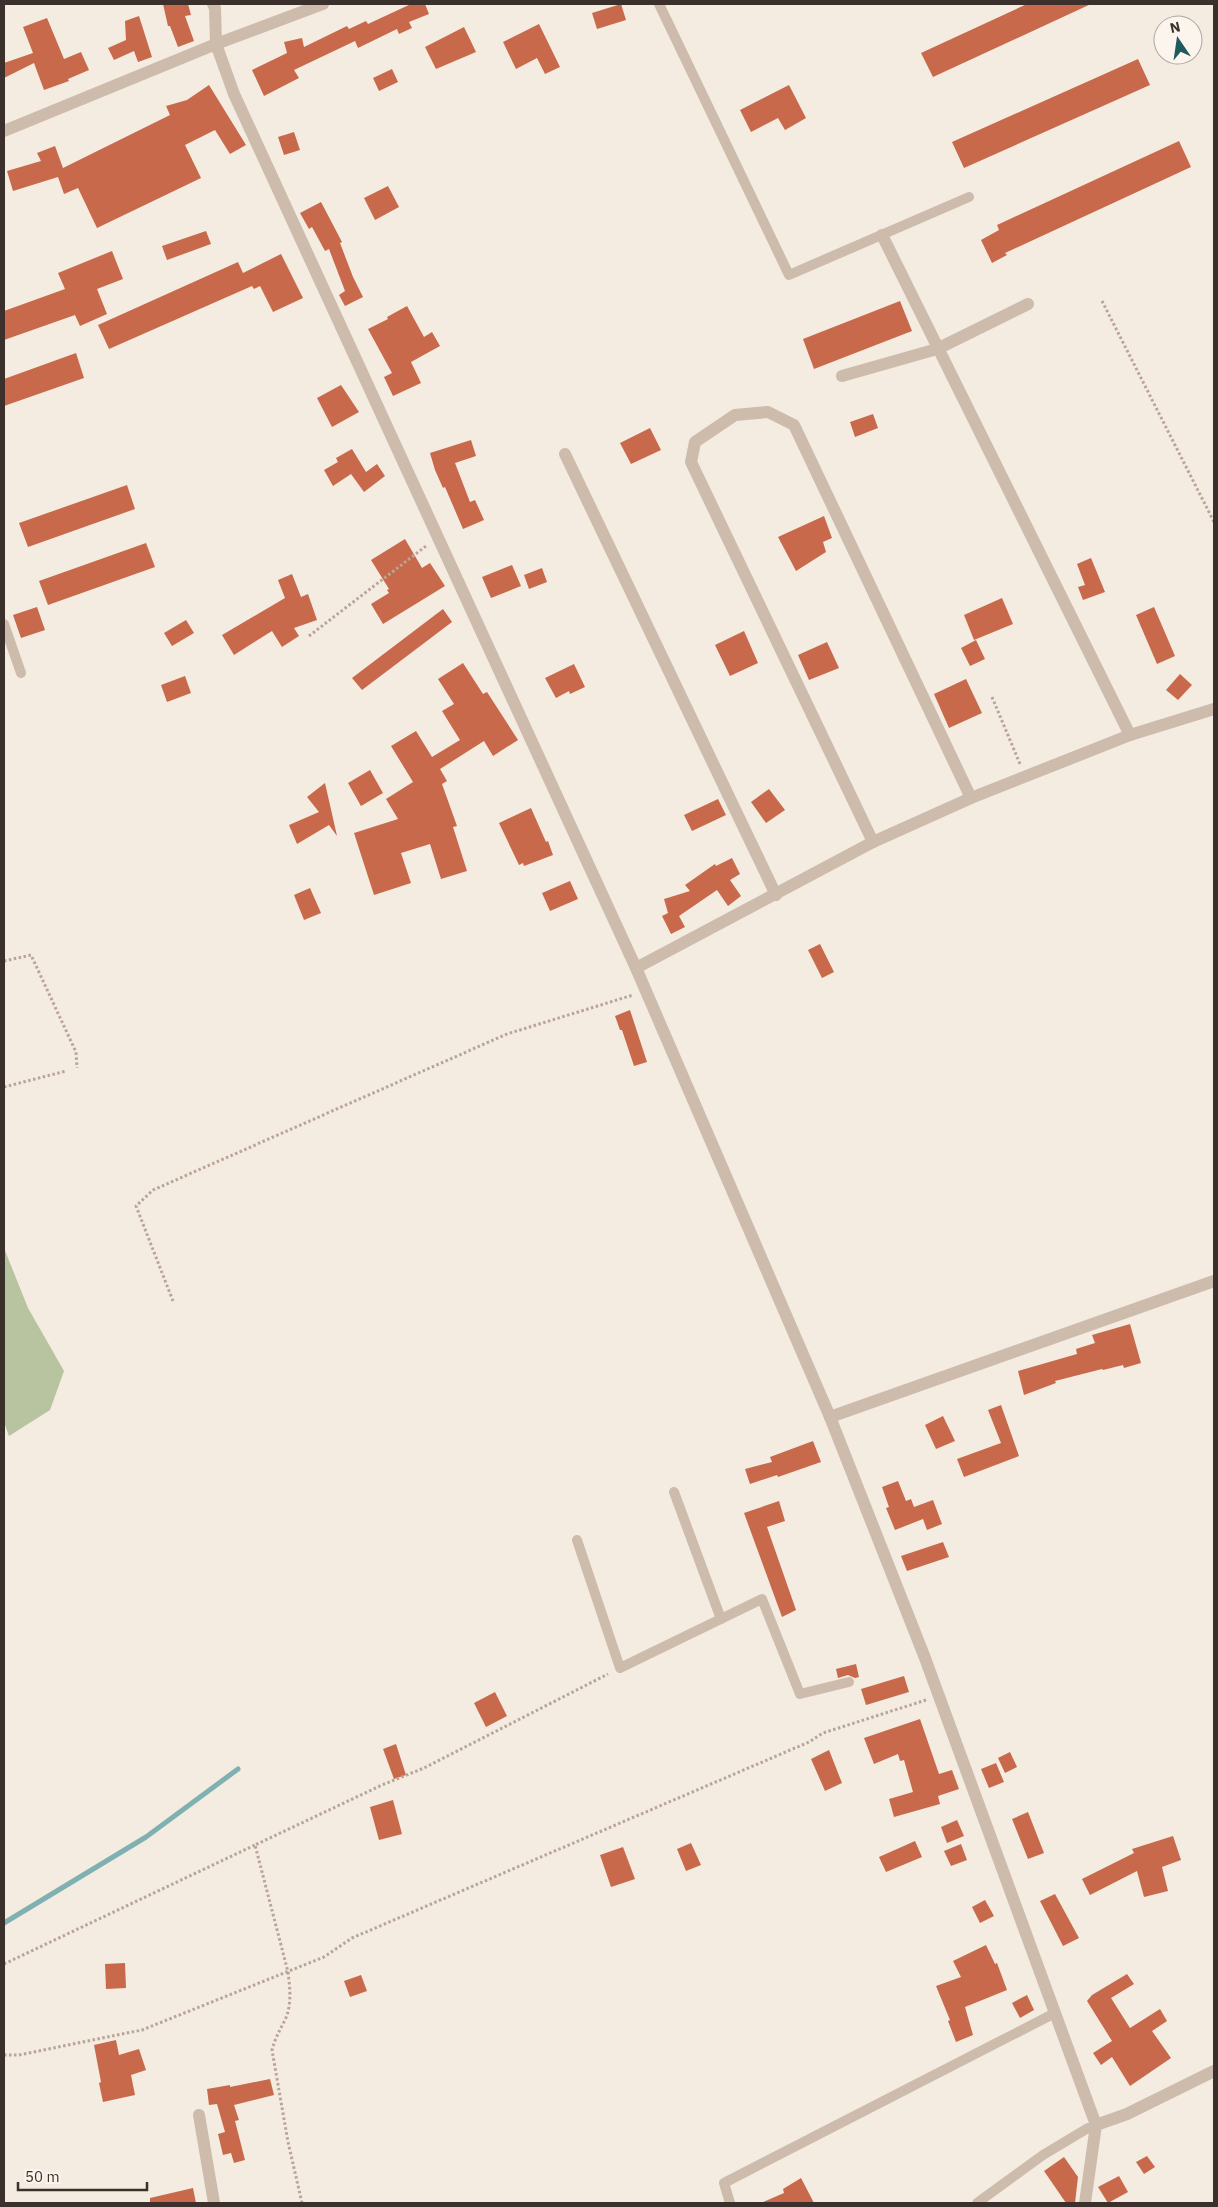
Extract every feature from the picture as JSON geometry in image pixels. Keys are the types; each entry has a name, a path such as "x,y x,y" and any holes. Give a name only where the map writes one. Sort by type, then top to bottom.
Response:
{"street":[{"path":"214,4 216,44 234,94 636,968 830,1416 939,1696 1055,2014 1092,2127 1085,2203"},
{"path":"4,131 216,44 323,4"},
{"path":"882,235 1130,735"},
{"path":"842,376 937,349 1028,304"},
{"path":"874,842 692,462 696,442 735,415 768,412 794,425 971,798"},
{"path":"565,454 776,895"},
{"path":"636,968 874,842 971,798 1130,735 1214,708"},
{"path":"830,1416 1214,1281"},
{"path":"1092,2127 1127,2114 1214,2071"},
{"path":"199,2114 214,2203"}],"lane":[{"path":"659,4 790,275 968,198"},
{"path":"4,624 21,673"},
{"path":"674,1492 720,1619"},
{"path":"577,1540 620,1668 762,1599 800,1694 849,1682"},
{"path":"730,2203 724,2183 1055,2014"},
{"path":"977,2203 1043,2155 1092,2127"}],"path":[{"path":"1102,301 1214,522"},
{"path":"309,636 437,538"},
{"path":"992,697 1026,776"},
{"path":"4,961 31,955 76,1052 77,1068"},
{"path":"173,1300 136,1206 153,1190 507,1034 646,991"},
{"path":"4,1087 66,1071"},
{"path":"4,1964 382,1785 424,1768 620,1668"},
{"path":"4,2055 19,2055 142,2030 324,1957 352,1938 809,1742 823,1733 939,1696"},
{"path":"256,1845 288,1972 291,1992 286,2018 276,2035 272,2050 288,2142 302,2203"}],"green space":[{"path":"4,1248 28,1308 64,1371 50,1410 9,1436 4,1422"}],"building":[{"path":"163,4 188,4 191,15 185,16 194,41 178,47 170,26 168,26"},
{"path":"411,4 425,4 429,14 409,22 412,28 399,34 397,29 358,48 355,41 294,70 299,78 264,96 252,70 287,53 284,42 302,38 304,47 347,26 349,29 366,21 368,24"},
{"path":"621,4 626,20 597,29 592,13"},
{"path":"1027,4 1091,4 933,77 921,53"},
{"path":"139,16 152,57 138,62 134,51 114,60 108,48 126,40 125,21"},
{"path":"47,18 64,59 81,52 89,70 68,79 69,81 44,90 34,63 4,78 4,63 33,53 23,27"},
{"path":"539,24 560,67 545,74 537,58 516,69 503,42"},
{"path":"464,27 476,52 436,69 425,47"},
{"path":"1138,59 1150,85 964,168 952,142"},
{"path":"392,69 398,82 379,91 373,78"},
{"path":"209,85 246,145 230,154 215,130 185,145 201,178 97,228 78,188 64,194 58,177 13,191 7,171 41,161 37,153 55,146 63,168 170,115 166,106 187,100"},
{"path":"789,85 806,118 785,130 778,118 751,132 740,110"},
{"path":"294,132 300,150 284,155 278,137"},
{"path":"1179,141 1191,167 1005,253 1007,255 992,263 981,240 999,230 997,225"},
{"path":"388,186 399,207 375,220 364,198"},
{"path":"321,202 342,242 340,243 363,297 345,306 339,295 345,291 329,249 325,251 312,227 309,229 300,213"},
{"path":"206,231 211,244 167,260 162,246"},
{"path":"112,251 123,279 97,289 107,314 80,326 75,315 4,340 4,311 65,289 58,273"},
{"path":"281,254 303,298 273,312 260,286 254,289 252,286 109,349 98,325 238,262 243,273"},
{"path":"900,301 912,331 814,369 803,339"},
{"path":"407,306 424,337 432,332 440,346 411,362 421,383 393,396 384,377 392,373 368,329 388,319 387,317"},
{"path":"76,353 84,378 4,406 4,379"},
{"path":"341,385 359,412 332,427 317,398"},
{"path":"873,414 878,428 855,437 850,422"},
{"path":"650,428 661,450 631,464 620,443"},
{"path":"471,440 476,456 455,463 470,502 475,500 484,520 463,529 445,487 443,488 435,470 430,453"},
{"path":"352,449 366,472 377,464 385,476 364,492 351,474 333,486 324,470 338,462 336,458"},
{"path":"127,485 135,509 28,547 19,523"},
{"path":"824,516 832,538 823,542 826,552 796,571 778,537"},
{"path":"405,539 422,568 430,563 445,586 383,624 371,604 389,593 387,590 389,589 371,560"},
{"path":"146,543 155,567 48,605 39,581"},
{"path":"1091,558 1105,592 1083,600 1078,587 1085,585 1077,564"},
{"path":"512,565 521,586 491,598 482,577"},
{"path":"542,568 547,582 529,589 524,575"},
{"path":"292,574 301,597 308,594 317,620 294,628 299,636 282,647 272,631 234,655 222,635 285,598 278,580"},
{"path":"1002,598 1013,624 974,640 964,615"},
{"path":"37,607 45,630 21,638 13,615"},
{"path":"1154,607 1175,656 1157,664 1136,615"},
{"path":"443,609 452,622 362,690 352,678"},
{"path":"186,620 194,633 172,646 164,633"},
{"path":"744,631 758,663 730,676 715,645"},
{"path":"976,640 985,659 970,666 961,648"},
{"path":"827,642 839,668 809,680 798,655"},
{"path":"463,663 483,694 487,692 518,740 493,756 484,741 440,769 447,781 442,784 457,826 453,827 467,871 441,879 430,844 401,853 411,883 374,895 354,833 398,819 386,799 413,782 391,746 416,731 432,757 460,740 442,711 454,704 438,679"},
{"path":"574,664 585,687 570,694 569,691 556,698 545,678"},
{"path":"1180,674 1192,685 1178,700 1166,690"},
{"path":"185,676 191,693 167,702 161,685"},
{"path":"966,679 982,713 949,728 934,694"},
{"path":"370,770 383,793 361,806 348,783"},
{"path":"325,783 337,836 329,825 297,844 289,825 319,812 307,797"},
{"path":"769,789 785,810 766,823 751,802"},
{"path":"718,799 726,815 692,831 684,815"},
{"path":"531,808 553,855 524,866 523,863 519,865 499,823"},
{"path":"732,858 740,874 730,880 741,896 728,906 717,890 679,916 685,927 671,934 662,916 668,913 664,899 690,891 685,885 715,864 716,866"},
{"path":"570,881 578,899 550,911 542,893"},
{"path":"310,888 321,913 304,920 294,895"},
{"path":"820,944 834,972 822,978 808,950"},
{"path":"630,1010 647,1062 634,1066 622,1030 620,1030 615,1016"},
{"path":"1130,1324 1141,1363 1124,1368 1123,1365 1102,1369 1055,1381 1056,1383 1024,1395 1018,1371 1077,1354 1076,1349 1095,1343 1092,1335"},
{"path":"1001,1405 1019,1456 964,1477 957,1459 1001,1443 988,1410"},
{"path":"943,1416 955,1441 936,1449 925,1425"},
{"path":"813,1441 821,1462 778,1477 777,1475 750,1484 745,1469 772,1462 770,1457"},
{"path":"898,1481 906,1501 911,1499 914,1507 933,1500 942,1524 927,1530 923,1519 895,1530 886,1508 889,1507 882,1487"},
{"path":"779,1501 785,1521 767,1527 796,1610 782,1617 744,1513"},
{"path":"943,1542 949,1557 907,1571 901,1556"},
{"path":"856,1664 859,1677 855,1678 848,1675 838,1678 836,1669"},
{"path":"904,1676 909,1692 866,1705 861,1689"},
{"path":"495,1692 507,1716 486,1727 474,1703"},
{"path":"920,1719 939,1774 952,1770 959,1789 938,1796 940,1804 894,1817 889,1799 913,1792 904,1760 900,1761 898,1754 874,1764 864,1738"},
{"path":"396,1744 406,1775 394,1779 383,1749"},
{"path":"829,1750 842,1783 825,1791 811,1759"},
{"path":"1010,1752 1017,1767 1005,1773 998,1758"},
{"path":"996,1763 1004,1782 989,1788 981,1769"},
{"path":"393,1800 402,1834 379,1840 370,1807"},
{"path":"1028,1812 1044,1853 1028,1859 1012,1819"},
{"path":"957,1820 964,1836 947,1843 941,1827"},
{"path":"1173,1836 1181,1860 1162,1867 1168,1891 1144,1897 1137,1871 1090,1895 1082,1879 1134,1853 1132,1849"},
{"path":"915,1841 922,1857 886,1872 879,1857"},
{"path":"691,1843 701,1865 686,1871 677,1849"},
{"path":"961,1844 967,1860 951,1866 944,1851"},
{"path":"623,1847 635,1879 611,1887 600,1855"},
{"path":"1055,1894 1079,1938 1063,1946 1040,1901"},
{"path":"985,1900 994,1916 980,1923 972,1907"},
{"path":"986,1945 995,1964 997,1963 1007,1990 965,2007 973,2035 956,2042 948,2021 950,2020 936,1986 961,1977 953,1961"},
{"path":"125,1963 126,1988 106,1989 105,1964"},
{"path":"1127,1974 1134,1984 1111,1998 1130,2028 1160,2009 1167,2021 1152,2031 1171,2058 1130,2086 1112,2057 1101,2065 1093,2053 1112,2041 1087,2001 1092,1995"},
{"path":"361,1975 367,1991 350,1997 344,1981"},
{"path":"1027,1995 1034,2010 1020,2018 1012,2003"},
{"path":"116,2040 119,2055 139,2049 146,2070 131,2075 135,2095 103,2102 94,2045"},
{"path":"270,2079 274,2095 234,2105 239,2120 235,2121 245,2160 234,2163 231,2153 223,2155 218,2134 225,2132 217,2104 209,2105 207,2089 230,2085 230,2087"},
{"path":"1147,2156 1155,2167 1144,2174 1136,2162"},
{"path":"1064,2157 1078,2177 1075,2203 1066,2203 1044,2171"},
{"path":"1119,2176 1128,2192 1108,2203 1098,2187"},
{"path":"801,2178 814,2203 761,2203 784,2193 783,2189"},
{"path":"193,2188 196,2203 150,2203 150,2198"}],"waterway":[{"path":"4,1923 146,1837 238,1769"}]}
